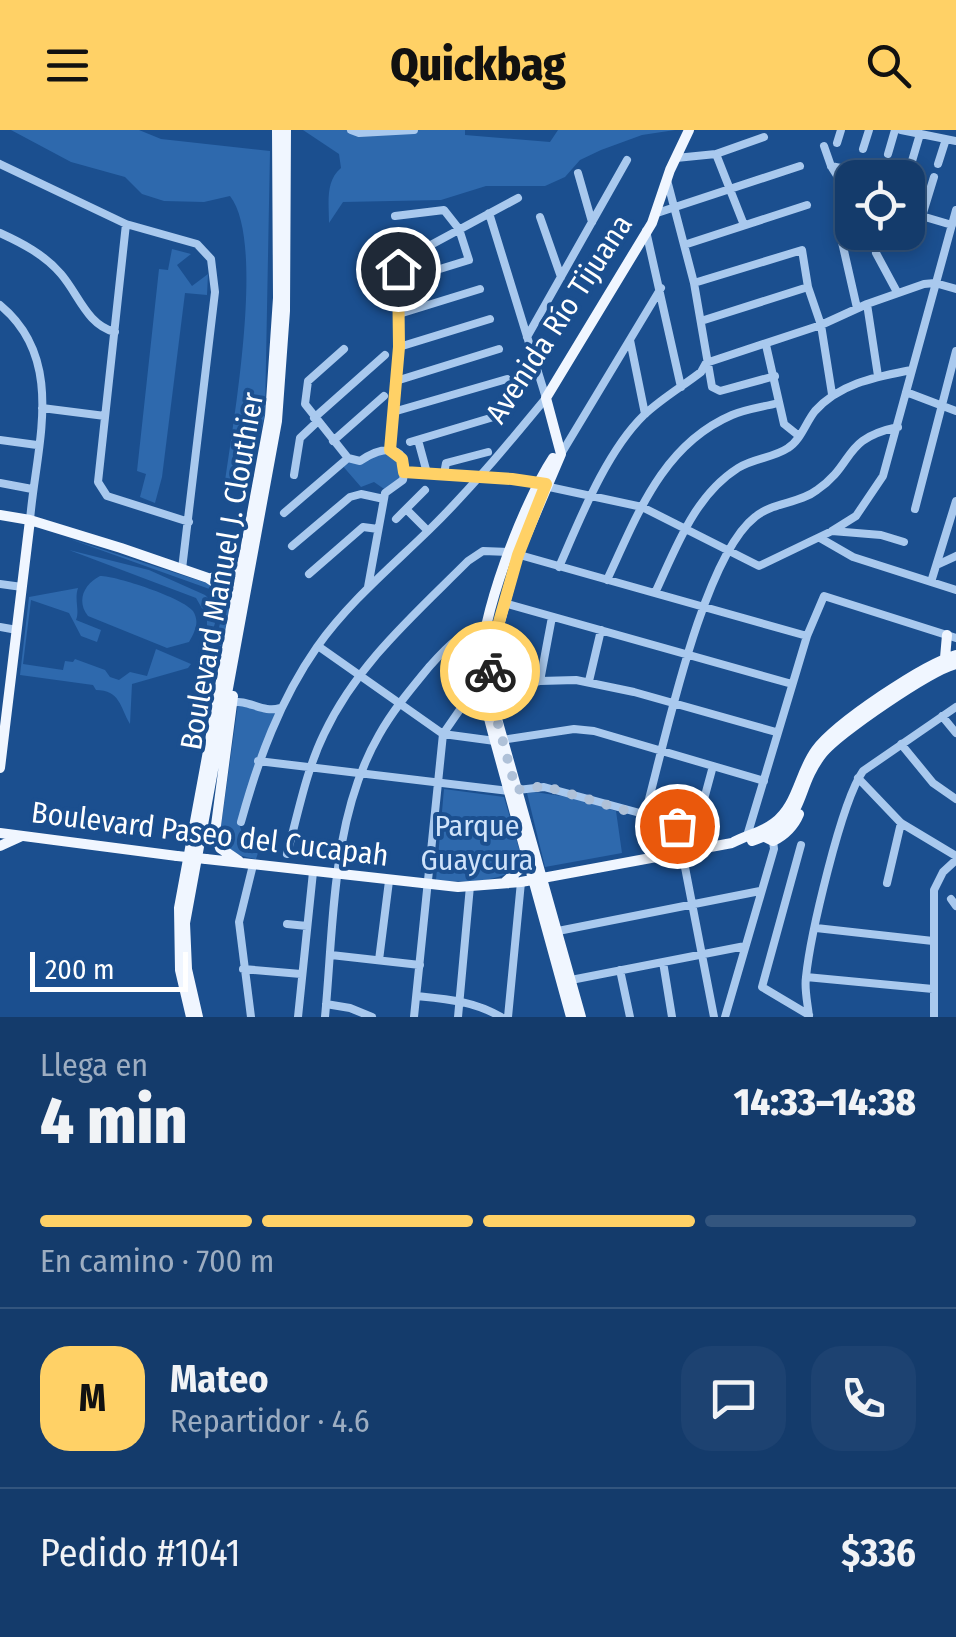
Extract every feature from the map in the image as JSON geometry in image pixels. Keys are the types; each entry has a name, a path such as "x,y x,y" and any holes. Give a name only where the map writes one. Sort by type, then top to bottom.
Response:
{"main road":[{"name":"Boulevard Manuel J. Clouthier","path":"194,1017 180,970 180,908 270,416 278,298 277,130"},
{"name":"Boulevard Manuel J. Clouthier","path":"194,1017 187,969 187,910 278,407 285,310 286,130"},
{"path":"657,213 689,130"},
{"name":"Avenida Río Tijuana","path":"546,398 657,213"},
{"path":"546,398 562,450 542,484 513,554 481,670 553,932 571,1017"},
{"path":"0,515 30,520 208,578 226,590 235,606"},
{"path":"0,768 30,520"},
{"path":"492,629 504,604 513,554"},
{"path":"208,578 228,576 244,555"},
{"path":"240,623 214,832 220,848 249,865"},
{"path":"732,842 773,824 784,814 820,745 920,675 952,659 951,636"},
{"path":"732,842 771,842 800,803 813,768 825,750 911,688 920,675"},
{"path":"513,790 524,847 538,879"},
{"name":"Boulevard Paseo del Cucapah","path":"0,833 389,881 470,886 521,882 732,842"},
{"path":"0,846 22,836"},
{"path":"502,884 521,868 524,847"},
{"path":"553,932 581,1017"}],"street":[{"path":"351,130 414,130"},
{"path":"837,143 841,130"},
{"path":"863,149 869,130"},
{"path":"888,154 898,130 951,140 938,164"},
{"path":"912,160 920,134"},
{"path":"676,158 716,154 764,137"},
{"path":"824,146 835,172"},
{"path":"716,154 744,225"},
{"path":"527,338 627,160"},
{"path":"0,164 126,224 197,244 206,251 214,268 215,292 182,569"},
{"name":"Avenida Río Tijuana","path":"657,213 800,166"},
{"path":"831,166 835,167"},
{"path":"578,173 592,222"},
{"path":"925,195 934,177"},
{"path":"667,180 694,283 706,363 715,390 775,376"},
{"path":"390,450 399,347 401,261 518,198"},
{"path":"684,244 806,206"},
{"path":"395,216 444,210 459,230 468,260 418,276"},
{"path":"404,472 542,484 642,507 758,566 820,538 856,516 883,476 956,210"},
{"path":"489,213 546,398"},
{"path":"540,216 561,277"},
{"path":"925,217 952,225"},
{"path":"126,224 98,482 107,496 188,522"},
{"path":"646,231 681,387"},
{"path":"0,233 46,260 70,286 96,325 114,332"},
{"path":"694,283 802,250 808,287 821,325 832,394"},
{"path":"844,250 857,308"},
{"path":"876,254 897,292"},
{"path":"559,567 592,494 622,443 645,414 701,372 706,363 821,325 897,292 936,283 956,289"},
{"path":"700,321 808,287"},
{"path":"562,450 661,288"},
{"path":"399,314 480,289"},
{"path":"867,304 878,376"},
{"path":"0,305 16,320 42,370 42,408 30,520"},
{"path":"399,347 490,319"},
{"path":"629,339 645,414"},
{"path":"766,345 784,424 799,436"},
{"path":"344,349 308,381 305,407 348,458 360,461 376,450 390,450 402,459 404,472 398,486 385,493 368,588"},
{"path":"396,381 498,349"},
{"path":"915,510 956,350"},
{"path":"294,476 300,438 385,355"},
{"path":"655,594 685,529 706,497 734,470 787,449 832,394 878,376 912,370"},
{"path":"394,412 508,379"},
{"path":"906,392 956,411"},
{"path":"333,441 384,396"},
{"name":"Avenida Río Tijuana","path":"241,822 258,760 282,707 318,646 368,588 482,476 546,398"},
{"path":"607,580 653,484 674,457 695,437 735,414 778,403"},
{"path":"42,408 105,416"},
{"path":"427,473 414,441 508,413"},
{"path":"645,814 704,607 743,528 757,514 806,498 826,482 864,436 898,426"},
{"path":"0,440 37,446"},
{"path":"444,474 446,463 488,452"},
{"path":"284,512 348,458"},
{"path":"0,483 32,489"},
{"path":"396,519 426,490"},
{"path":"292,546 350,497 357,494 384,498"},
{"path":"932,582 956,502"},
{"path":"406,509 428,531"},
{"path":"309,574 363,527 378,528"},
{"path":"832,531 881,534 904,542"},
{"path":"820,538 852,557 956,590"},
{"path":"288,854 322,737 359,675 468,561 483,551 513,554 807,636"},
{"path":"938,564 956,556"},
{"path":"0,584 22,587"},
{"path":"747,836 776,732 820,601 828,596 858,609 951,636"},
{"path":"504,604 792,684"},
{"path":"540,681 552,617"},
{"path":"0,626 17,630"},
{"path":"325,1017 338,874 350,802 361,773 399,704 434,662 464,633 476,627 492,629"},
{"path":"589,681 600,630"},
{"path":"318,646 443,734 499,741 574,729 594,730 764,781"},
{"path":"414,1017 443,734 461,708 487,695 540,681 589,681 776,732"},
{"path":"232,703 238,700 274,710 282,707"},
{"path":"809,1016 806,977 816,928 858,778 956,707"},
{"path":"942,716 956,733"},
{"path":"902,744 932,782 956,799"},
{"path":"258,760 513,790 544,786 676,824 686,852 691,904 714,1017"},
{"path":"686,852 713,766"},
{"path":"858,778 901,823 956,858 934,890 934,1017"},
{"path":"887,883 901,823"},
{"path":"725,1017 771,842"},
{"path":"802,845 762,987 809,1016"},
{"path":"249,865 240,922 252,1017"},
{"path":"298,1017 313,872"},
{"path":"379,960 389,881"},
{"path":"417,996 460,1000 504,1017 521,882"},
{"path":"458,1017 470,886"},
{"path":"553,932 760,890"},
{"path":"287,924 306,926"},
{"path":"816,928 933,941"},
{"path":"571,980 745,946"},
{"path":"331,955 420,964"},
{"path":"662,962 672,1017"},
{"path":"243,969 301,974"},
{"path":"620,970 630,1017"},
{"path":"806,977 933,990"},
{"path":"326,1004 372,1017"}],"green space":[{"path":"11,130 139,130 161,139 270,151 265,414 256,448 223,497 246,295 241,220 230,196 204,202 164,201 142,194 125,177 71,162"},
{"path":"303,130 465,130 465,135 550,142 558,130 675,130 642,135 601,150 580,160 565,177 545,186 486,186 441,200 343,202 329,223 329,193 332,179 341,168 339,154"},
{"path":"172,249 191,254 177,265 192,286 208,274 207,295 185,293 162,477 155,503 140,497 146,474 137,471 159,269 168,270"},
{"path":"383,448 401,458 403,480 387,491 374,482 361,487 341,464"},
{"path":"67,538 219,587 230,604 196,731 200,701 197,683 205,682 225,604 215,591"},
{"path":"69,550 149,570 205,595 215,623 210,640 207,617 196,598"},
{"path":"100,576 149,589 187,606 196,619 189,642 167,648 88,616 83,605 84,593"},
{"path":"78,588 76,620 101,630 97,642 81,636 69,613 31,600 23,664 63,670 65,661 75,659 119,680 130,672 147,676 156,649 191,664 132,684 130,724 115,696 96,690 93,685 20,675 29,597"},
{"path":"238,704 276,712 256,761 240,827 248,835 248,853 258,853 256,859 233,852 220,833"},
{"name":"Parque Guaycura","path":"444,789 504,797 520,852 516,869 487,880 436,880"},
{"path":"527,793 574,798 616,811 622,853 545,867"}],"way so far":[{"path":"490,671 490,694 516,790 544,786 677,826"}],"route":[{"path":"398,269 399,347 390,450 402,459 404,472 546,484 518,555 490,654 490,671"}]}
